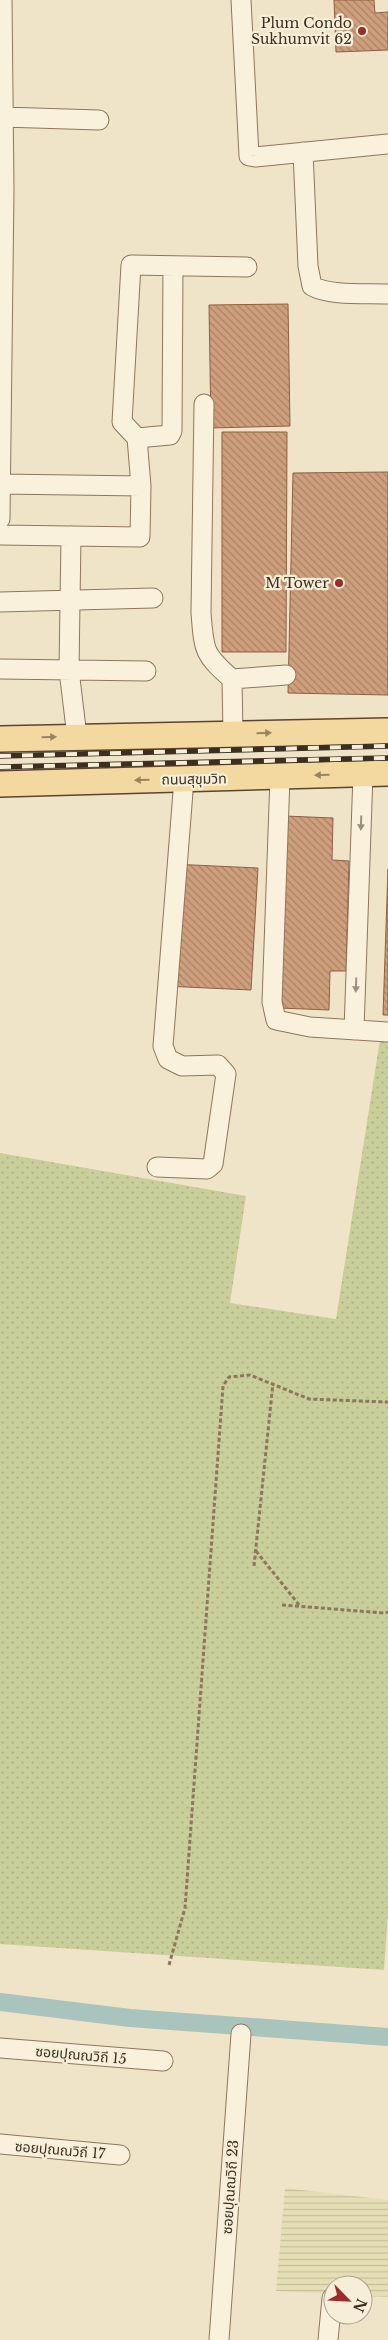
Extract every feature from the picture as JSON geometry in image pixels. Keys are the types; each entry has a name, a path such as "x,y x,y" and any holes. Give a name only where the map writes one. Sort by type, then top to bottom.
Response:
{"main road":[{"path":"0,738 388,731"},
{"name":"ถนนสุขุมวิท","path":"0,784 388,774"}],"street":[{"path":"0,519 2,0"},
{"path":"241,0 249,156 255,157 388,144"},
{"path":"3,118 99,120"},
{"path":"303,152 308,266 312,286 319,290 388,294"},
{"path":"0,535 140,537 142,486 137,438 122,422 131,265 247,267"},
{"path":"137,438 170,435 172,431 173,266"},
{"path":"204,404 201,612 204,647 212,662 232,679 286,675"},
{"path":"1,484 142,486"},
{"path":"71,536 69,670 77,737"},
{"path":"0,602 153,598"},
{"path":"0,669 146,671"},
{"path":"232,679 233,734"},
{"path":"354,1030 363,774"},
{"path":"280,777 272,1002 276,1020 310,1028 388,1032"},
{"path":"157,1167 207,1169 213,1164 226,1074 218,1065 182,1066 168,1059 163,1046 184,779"},
{"name":"ซอยปุณณวิถี 23","path":"219,2340 241,2034"},
{"name":"ซอยปุณณวิถี 15","path":"0,2048 163,2061"},
{"name":"ซอยปุณณวิถี 17","path":"0,2144 120,2154"},
{"path":"328,2340 329,2325"}],"path":[{"path":"169,1965 186,1908 223,1386 229,1377 250,1375 309,1399 388,1402"},
{"path":"254,1566 273,1383"},
{"path":"255,1550 301,1606"},
{"path":"282,1605 384,1614 388,1612"}],"shaded area":[{"path":"285,2188 388,2200 388,2297 373,2296 373,2275 323,2275 323,2293 276,2291"}],"green space":[{"path":"381,1033 388,1034 388,1914 384,1970 0,1944 0,1153 246,1196 230,1303 336,1319"}],"building":[{"name":"Plum Condo Sukhumvit 62","path":"334,0 374,0 375,13 388,12 388,50 336,52"},
{"path":"288,304 290,426 211,428 209,305"},
{"path":"222,432 287,432 286,652 222,652"},
{"name":"M Tower","path":"388,472 388,695 288,693 293,473"},
{"path":"285,816 333,818 332,860 349,861 346,971 330,971 329,1010 279,1008"},
{"path":"171,864 258,868 251,990 164,986"},
{"path":"388,869 388,1015 383,1015"}],"waterway":[{"path":"0,2002 130,2018 388,2037"}],"railway":[{"path":"0,756 388,746"},
{"path":"0,767 388,758"}],"place":[{"name":"Plum Condo Sukhumvit 62","path":"362,31"},
{"name":"M Tower","path":"339,583"}]}
